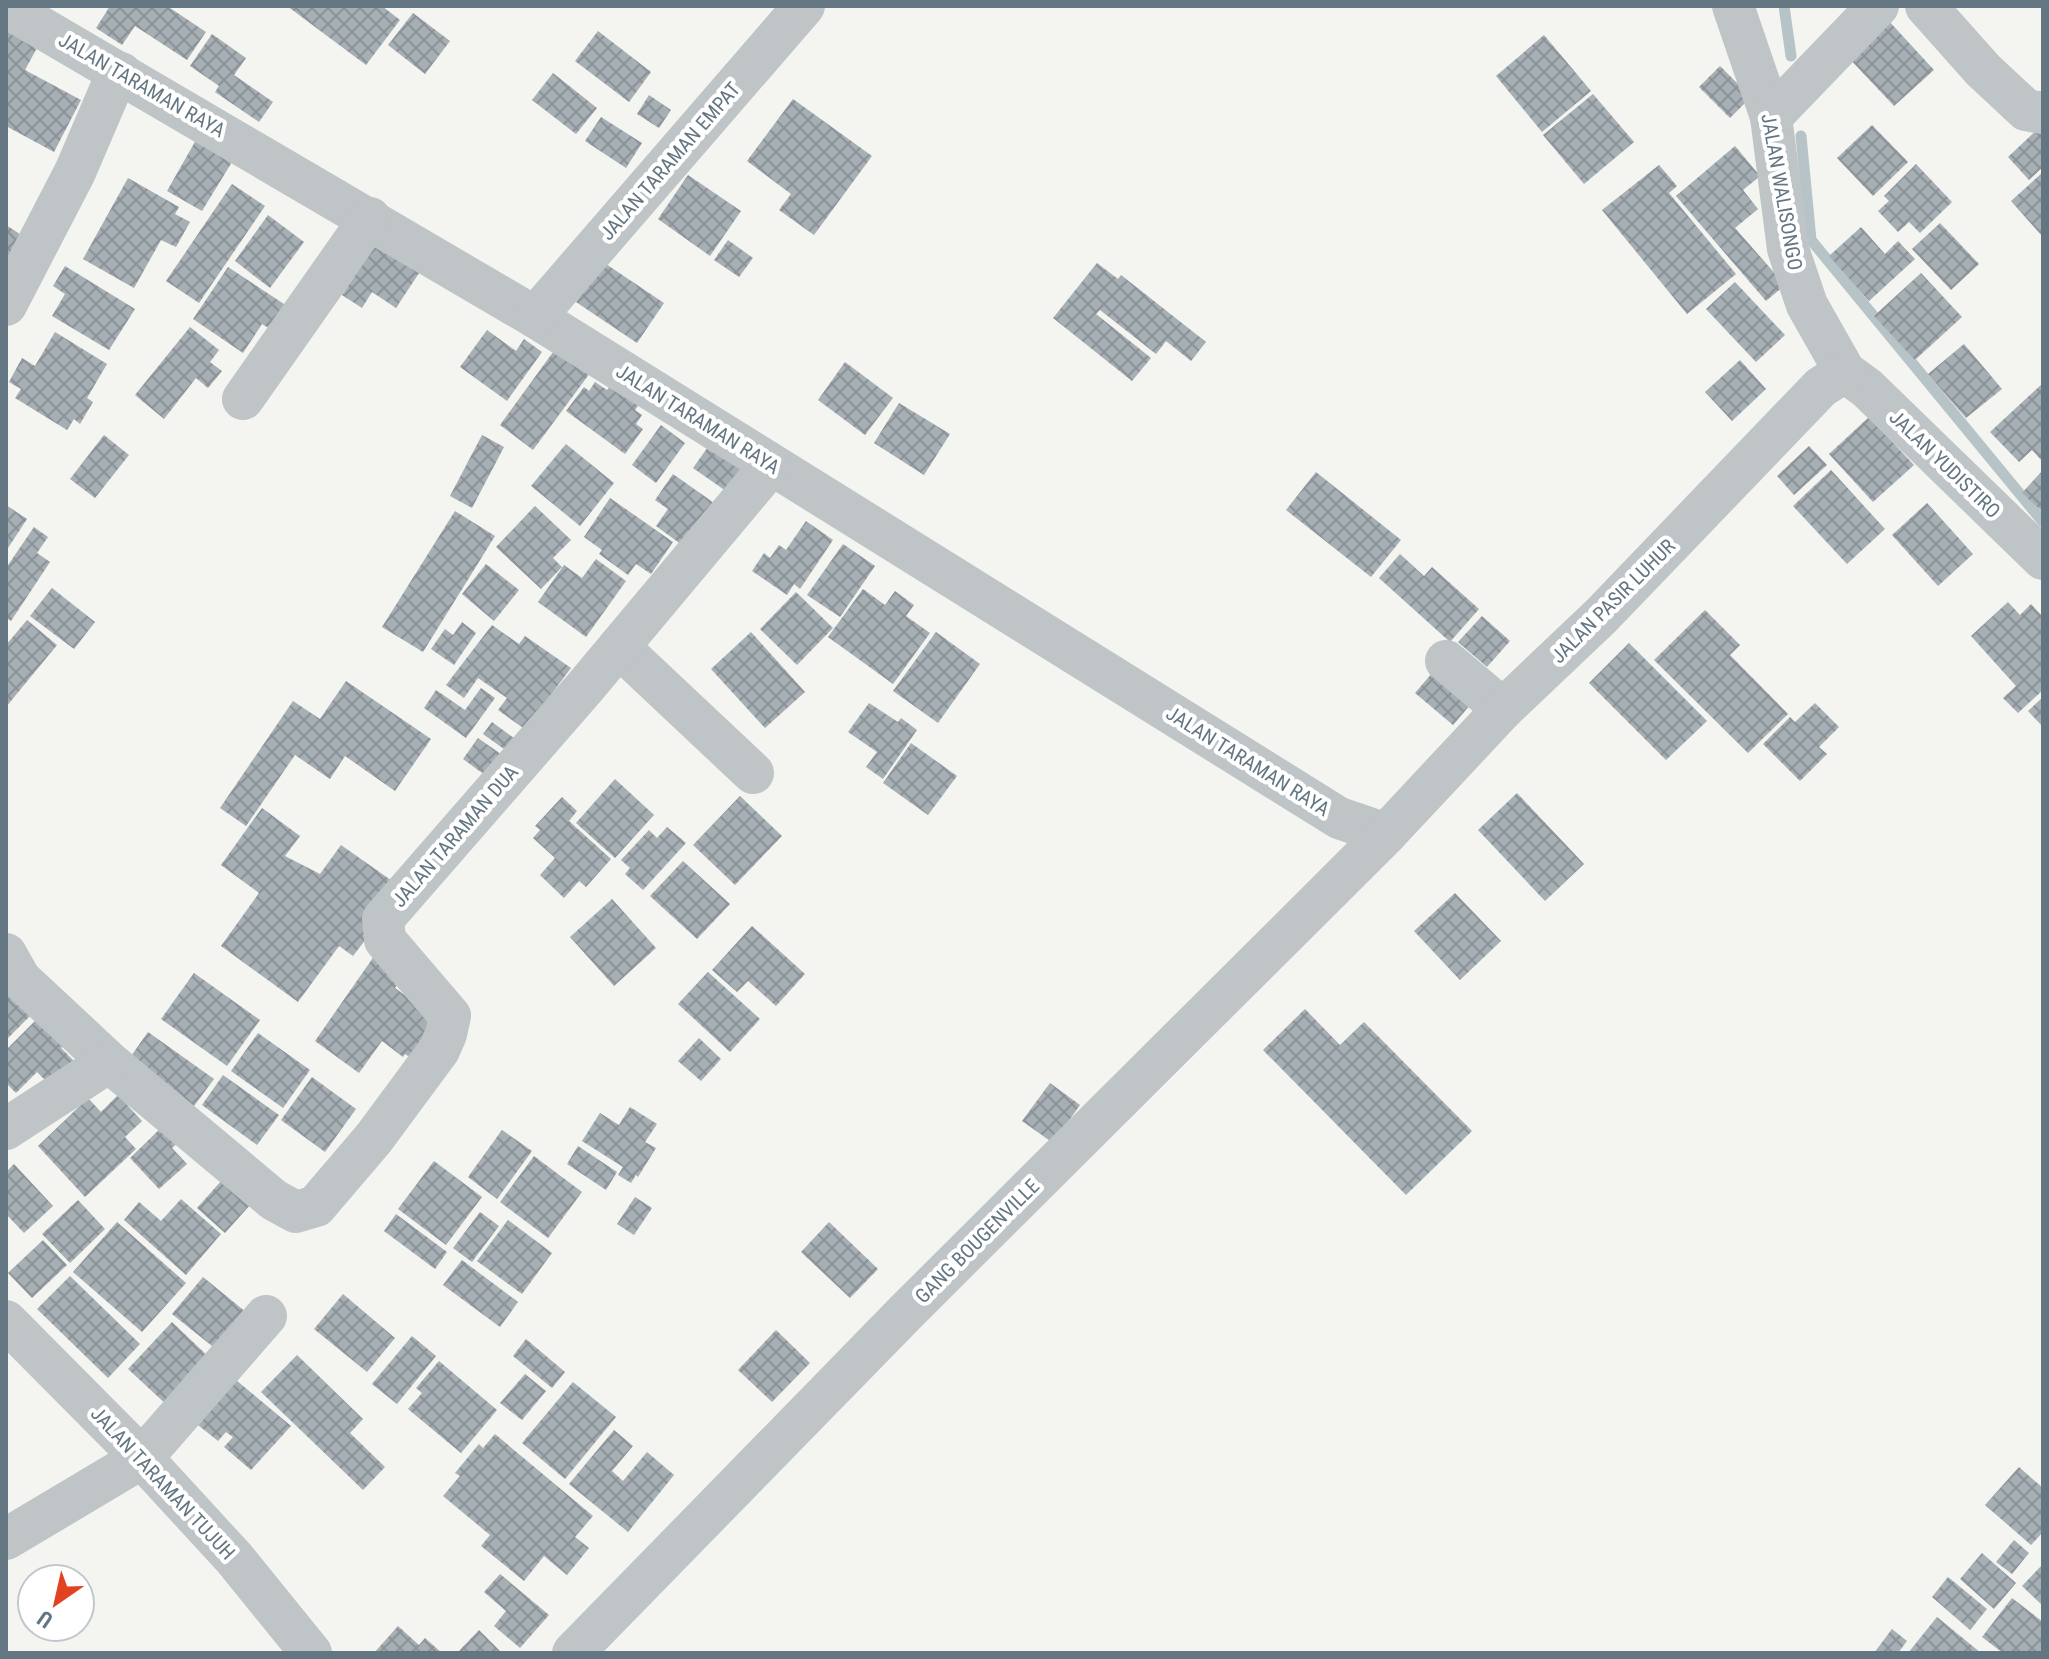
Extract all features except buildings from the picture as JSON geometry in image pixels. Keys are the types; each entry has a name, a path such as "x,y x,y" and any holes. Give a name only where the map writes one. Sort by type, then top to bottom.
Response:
{"street":[{"name":"JALAN TARAMAN EMPAT","path":"535,317 804,6"},
{"name":"JALAN WALISONGO","path":"1733,6 1771,117 1788,249 1807,305 1845,372"},
{"path":"1771,117 1878,6"},
{"path":"1926,6 1983,70 2026,110 2043,113"},
{"name":"JALAN TARAMAN RAYA","path":"6,7 54,18 116,80 370,218 535,317 1339,818 1386,834"},
{"path":"6,305 75,172 116,80"},
{"path":"243,399 370,218"},
{"name":"JALAN YUDISTIRO","path":"1845,372 1867,388 2043,559"},
{"name":"JALAN PASIR LUHUR","path":"1386,834 1503,709 1601,616 1821,387 1845,372"},
{"name":"JALAN TARAMAN DUA","path":"109,1062 274,1200 296,1212 316,1206 383,1125 439,1050 446,1034 450,1016 385,940 383,919 619,647 771,465"},
{"path":"619,647 753,773"},
{"path":"1446,661 1503,709"},
{"name":"GANG BOUGENVILLE","path":"573,1653 917,1301 1386,834"},
{"path":"6,954 20,979 109,1062 6,1129"},
{"path":"6,1539 142,1458 266,1316"},
{"name":"JALAN TARAMAN TUJUH","path":"6,1321 142,1458 234,1558 311,1653"}],"waterway":[{"path":"1784,6 1791,56"},
{"path":"1801,136 1811,240 2043,522"}]}
